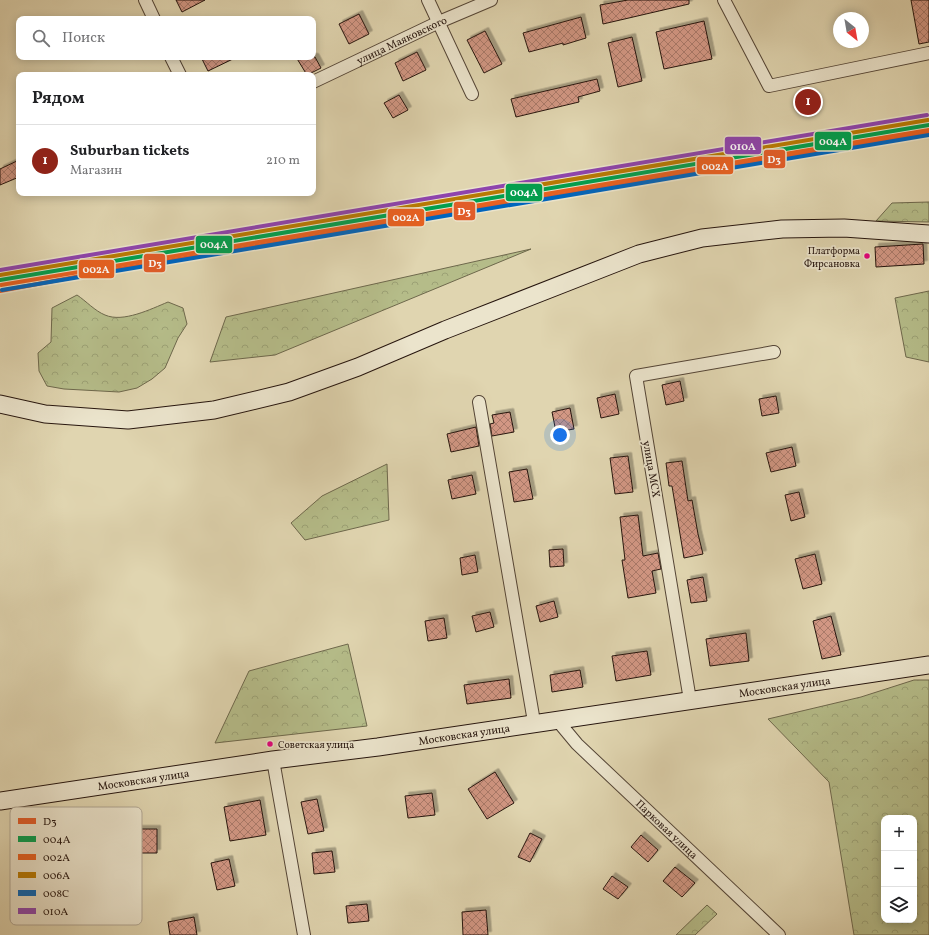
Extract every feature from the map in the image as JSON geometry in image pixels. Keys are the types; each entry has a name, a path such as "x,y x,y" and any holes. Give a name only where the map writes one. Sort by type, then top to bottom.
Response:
{"street":[{"path":"145,0 153,16"},
{"path":"428,0 472,94"},
{"name":"улица Маяковского","path":"316,81 439,22 491,0"},
{"path":"724,0 769,86 929,54"},
{"path":"172,60 178,72"},
{"path":"0,404 45,414 128,420 214,410 289,392 639,254 702,238 782,229 844,228 929,234"},
{"name":"улица МСХ","path":"690,700 636,376 774,352"},
{"path":"479,402 533,716 531,724"},
{"name":"Московская улица","path":"0,801 272,760 378,747 929,665"},
{"name":"Парковая улица","path":"557,720 577,744 779,935"},
{"path":"272,760 304,935"}],"green space":[{"path":"929,202 929,222 876,221 892,203"},
{"path":"531,249 275,355 210,362 226,317"},
{"path":"929,291 929,362 906,357 895,298"},
{"path":"77,295 98,311 112,317 137,314 168,302 183,308 187,324 178,338 165,368 152,379 137,388 119,392 64,389 47,386 39,371 38,353 51,342 52,308"},
{"path":"387,464 389,520 305,540 291,523 322,496"},
{"path":"348,644 367,726 215,743 249,671"},
{"path":"914,680 929,680 929,935 854,935 829,782 768,719 861,697"},
{"path":"707,905 717,914 695,935 676,935"}],"building":[{"path":"176,0 205,0 182,12"},
{"path":"628,0 689,0 689,4 603,24 600,5"},
{"path":"911,0 929,0 929,42 919,44"},
{"path":"359,14 369,34 349,44 339,24"},
{"path":"581,17 586,38 563,45 563,43 529,52 523,33"},
{"path":"704,21 712,59 664,69 656,32"},
{"path":"485,31 502,64 484,73 467,40"},
{"path":"632,37 642,81 618,87 608,43"},
{"path":"417,52 426,70 403,81 395,63"},
{"path":"316,59 321,68 313,72 305,72 298,60"},
{"path":"202,60 231,60 208,71"},
{"path":"597,79 600,91 578,97 579,102 516,117 511,99"},
{"path":"399,95 408,110 393,118 384,103"},
{"path":"16,161 16,178 0,185 0,169"},
{"path":"923,244 924,264 876,267 875,247"},
{"path":"680,381 684,401 666,405 662,385"},
{"path":"615,394 619,414 601,418 597,398"},
{"path":"776,396 779,413 762,416 759,399"},
{"path":"570,408 574,429 556,432 552,412"},
{"path":"510,412 514,432 492,436 490,424 494,423 492,415"},
{"path":"476,427 479,446 451,452 447,434"},
{"path":"792,447 796,466 771,472 766,453"},
{"path":"628,456 633,492 615,494 610,458"},
{"path":"682,461 688,501 692,500 703,554 684,558 672,486 669,486 666,463"},
{"path":"527,469 533,499 514,502 509,472"},
{"path":"472,475 476,494 452,499 448,480"},
{"path":"799,492 805,517 791,521 785,495"},
{"path":"638,515 643,556 658,553 661,569 652,571 656,593 628,598 622,560 625,560 620,517"},
{"path":"563,549 564,566 550,567 549,550"},
{"path":"815,554 822,584 803,589 795,559"},
{"path":"475,555 478,572 462,575 460,558"},
{"path":"703,577 707,601 691,603 687,580"},
{"path":"554,601 558,617 540,622 536,606"},
{"path":"490,612 494,627 476,632 472,616"},
{"path":"831,616 841,655 822,659 813,621"},
{"path":"444,618 447,638 428,641 425,621"},
{"path":"746,633 749,661 710,666 706,639"},
{"path":"647,651 651,675 616,681 612,656"},
{"path":"580,670 583,687 552,692 550,675"},
{"path":"509,679 511,698 467,704 464,685"},
{"path":"495,772 514,803 487,819 468,789"},
{"path":"432,793 435,815 408,818 405,796"},
{"path":"317,799 324,831 308,834 301,802"},
{"path":"260,800 266,835 230,841 224,807"},
{"path":"142,829 157,829 157,853 142,853"},
{"path":"530,833 542,839 530,862 518,857"},
{"path":"641,835 658,850 648,862 631,847"},
{"path":"332,851 335,872 314,874 312,853"},
{"path":"229,859 235,886 217,890 211,863"},
{"path":"675,867 695,883 682,897 663,881"},
{"path":"612,876 628,887 618,899 603,889"},
{"path":"367,904 369,921 348,923 346,906"},
{"path":"486,910 488,935 463,935 462,912"},
{"path":"194,917 197,935 170,935 168,922"}],"transit line":[{"name":"010А","path":"0,270 927,115"},
{"name":"006А","path":"0,275 928,120"},
{"name":"004А","path":"0,280 929,125"},
{"name":"002А","path":"1,285 929,130"},
{"name":"D3","path":"0,291 107,271 929,133"},
{"name":"008С","path":"2,290 929,135"}],"place":[{"name":"Suburban tickets","path":"808,102"},
{"name":"Платформа Фирсановка","path":"867,256"},
{"name":"Советская улица","path":"270,744"}]}
